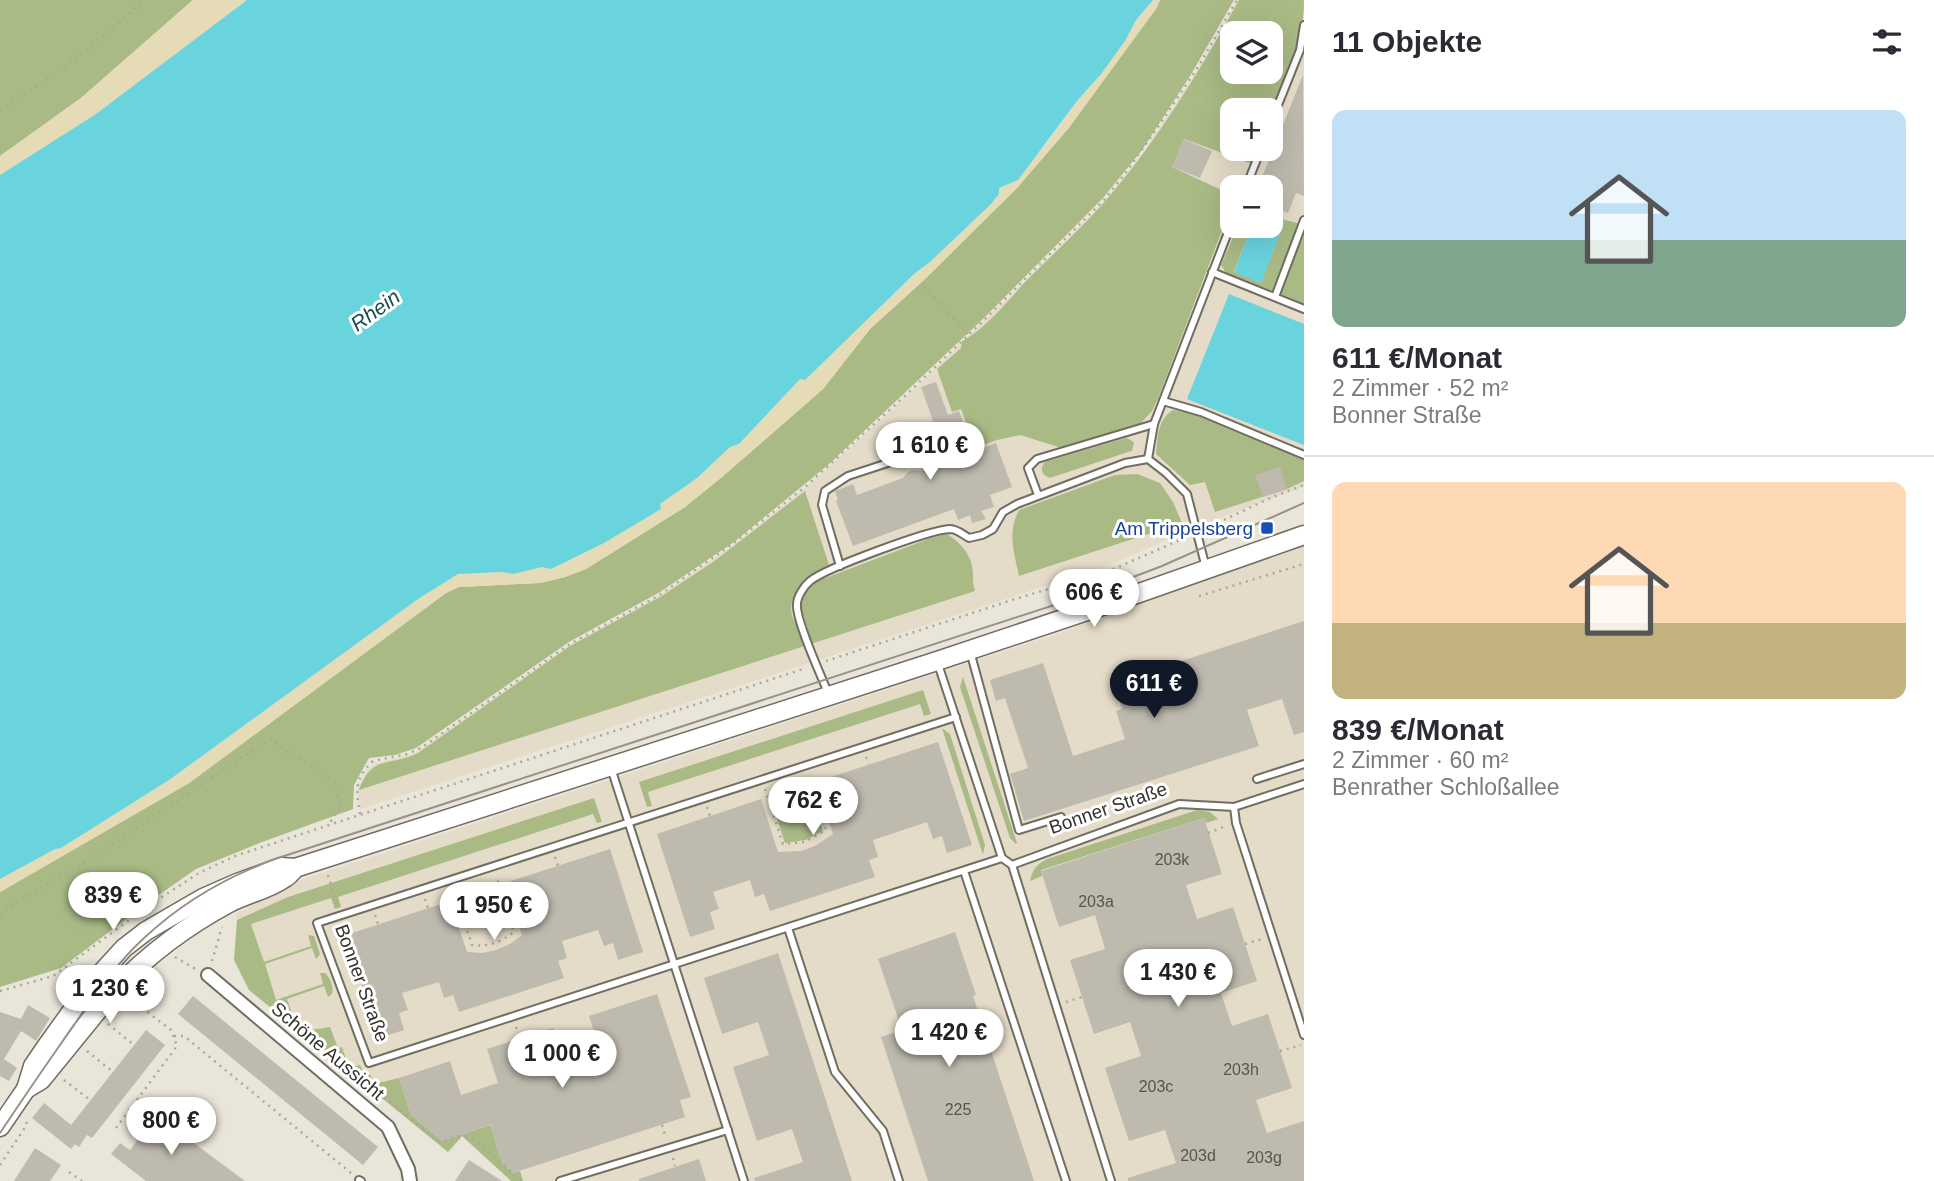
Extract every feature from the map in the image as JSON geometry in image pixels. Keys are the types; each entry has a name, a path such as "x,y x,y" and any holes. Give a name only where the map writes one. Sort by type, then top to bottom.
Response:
{"main road":[{"path":"0,1127 26,1088 33,1066 107,964 146,931 203,898 281,867 296,868 937,661 1304,535"},
{"path":"26,1088 41,1080 116,988 160,949 199,921 230,903 284,879 296,868"}],"street":[{"name":"Schöne Aussicht","path":"208,975 388,1127 409,1175"}],"lane":[{"path":"1281,98 1300,50 1304,25"},
{"path":"1275,297 1304,220"},
{"path":"1148,459 1154,424 1226,238"},
{"path":"1212,272 1304,309"},
{"path":"1163,401 1201,412 1304,455"},
{"path":"1038,495 1028,468 1037,459 1154,424"},
{"path":"840,566 822,505 825,491 848,476 909,456"},
{"path":"829,695 799,618 797,603 811,580 840,566 935,530 954,529 968,538 982,536 993,530 1003,512 1038,495 1125,463 1148,459 1167,473 1187,494 1206,570"},
{"path":"970,650 1019,830 1061,817"},
{"path":"937,661 1002,858 1012,864 1111,1181"},
{"name":"Bonner Straße","path":"956,717 317,923 369,1063 1002,858"},
{"path":"1257,779 1304,764"},
{"path":"610,766 744,1181"},
{"path":"1304,784 1234,807 1236,823 1304,1035"},
{"name":"Bonner Straße","path":"1012,864 1179,804 1234,807"},
{"path":"964,871 1066,1181"},
{"path":"788,928 835,1072 884,1131 899,1181"},
{"path":"560,1181 728,1130"}],"path":[{"path":"0,110 41,83 144,0"},
{"path":"360,814 357,784 373,761 407,754 421,748 570,644 658,596 734,543 805,488 908,393 1104,200 1144,148 1198,67 1237,0"},
{"path":"924,287 968,334"},
{"path":"0,990 53,976 151,904 199,873 235,856 1015,599 1109,571 1304,485"},
{"path":"1199,596 1304,564"},
{"path":"0,915 78,867 271,739 334,781 340,806 330,824"},
{"path":"762,779 783,844 805,842 826,830 805,765"},
{"path":"1208,832 1236,823"},
{"path":"323,859 340,915"},
{"path":"450,880 472,946 495,943 514,932 493,866"},
{"path":"160,949 208,975 230,903"},
{"path":"1245,944 1272,935"},
{"path":"116,988 171,1030 177,1046 117,1128"},
{"path":"1056,1006 1082,997"},
{"path":"94,1014 134,1045"},
{"path":"174,1035 184,1036 360,1181"},
{"path":"73,1041 113,1072"},
{"path":"1280,1051 1304,1044"},
{"path":"369,1063 361,1077 436,1140 442,1142 462,1135 467,1136 478,1142 522,1181"},
{"path":"50,1070 90,1100"},
{"path":"69,1172 82,1181"}],"shaded area":[{"path":"1238,0 1304,0 1304,486 1199,526 1107,566 360,809 357,789 373,764 418,751 570,645 660,595 736,543 803,490 908,395 1055,252 1106,199 1145,150 1220,32 1220,84 1283,84 1283,21 1226,21"},
{"path":"1304,538 1304,1181 511,1181 463,1136 448,1152 249,990 234,960 236,914 294,882 1061,633"}],"green space":[{"path":"0,0 193,0 81,98 0,156"},
{"path":"1160,0 1234,0 1190,76 1142,150 1103,198 983,319 828,465 734,542 660,592 569,642 416,748 395,755 369,758 354,785 353,809 196,869 61,968 0,987 0,892 189,783 446,593 459,587 540,583 586,569 685,507 722,477 823,389 870,329 1018,187 1156,9"},
{"path":"1239,0 1304,0 1298,46 1279,98 1220,98 1220,152 1184,139 1172,167 1220,189 1220,236 1152,411 1141,423 1123,432 1065,449 1020,435 975,448 961,409 952,412 937,369 961,348 962,341 997,313 1107,199 1161,128 1220,33 1220,84 1283,84 1283,21 1227,21"},
{"path":"1285,220 1301,224 1275,292 1226,273 1221,265 1233,238 1247,238 1234,271 1261,282 1278,238 1283,238"},
{"path":"1304,228 1304,304 1279,294"},
{"path":"1173,410 1201,414 1304,458 1304,481 1215,512 1205,482 1190,485 1156,454 1161,424"},
{"path":"1126,438 1134,443 1132,451 1050,478 1042,472 1045,462"},
{"path":"1137,474 1160,483 1173,502 1182,523 1019,576 1012,534 1019,510 1115,475"},
{"path":"805,491 829,565 808,579 792,601 793,618 801,633 808,630 800,606 805,593 815,582 947,534 957,541 968,555 975,591 359,790 364,779 376,766 418,753 570,646 660,597 713,562"},
{"path":"963,677 1016,844 1010,838 960,687"},
{"path":"923,690 931,714 924,716 920,704 648,792 652,806 647,807 639,782"},
{"path":"942,728 950,734 985,845 983,855"},
{"path":"807,781 823,831 806,840 785,843 769,794"},
{"path":"594,798 602,822 597,823 593,814 338,897 341,907 335,909 331,898 251,924 264,962 311,946 308,935 314,936 320,954 316,959 312,948 265,964 276,1000 323,984 320,973 327,975 332,989 332,994 328,997 324,986 287,999 295,1022 302,1020 305,1031 330,1027 338,1048 342,1047 349,1068 360,1065 363,1072 357,1078 249,990 234,960 237,920 288,897"},
{"path":"1197,810 1210,812 1218,819 1206,823 1204,818 1041,870 1042,876 1030,881 1036,868 1047,859"},
{"path":"370,1074 374,1084 399,1078 411,1115 442,1141 490,1125 502,1163 513,1173 520,1171 523,1181 511,1181 462,1136 448,1152 361,1081"}],"sand":[{"path":"193,0 247,0 96,114 0,175 0,156 81,98"},
{"path":"1153,0 1160,0 1156,9 1069,128 1018,187 870,329 823,389 685,507 586,569 565,577 540,583 459,587 446,593 189,783 0,892 0,879 61,848 169,780 418,599 458,574 513,574 579,556 661,509 660,504 697,478 730,447 739,444 800,379 805,379 991,204 999,194 999,188 1006,186 1044,147"}],"water":[{"name":"Rhein","path":"247,0 1153,0 1136,20 1125,41 1101,74 1077,101 1018,180 999,188 999,194 991,204 915,273 805,380 800,379 739,444 730,447 697,478 660,504 661,509 604,543 551,569 542,567 513,574 458,574 418,599 169,780 61,848 0,879 0,175 96,114"},
{"path":"1247,238 1278,238 1261,283 1234,272"},
{"path":"1229,294 1304,324 1304,445 1187,399"}],"building":[{"path":"1303,75 1304,196 1296,193 1288,213 1283,211 1283,175 1263,175 1268,161 1283,161 1283,125"},
{"path":"1183,139 1212,151 1200,178 1172,167"},
{"path":"936,382 948,415 959,411 974,451 996,443 1012,487 990,495 994,507 981,511 986,519 972,523 970,515 958,520 954,509 853,546 836,501 835,491 853,484 857,495 903,478 913,470 921,471 938,465 923,424 933,421 921,387"},
{"path":"1280,467 1287,489 1263,497 1255,475"},
{"path":"1304,621 1304,732 1294,735 1282,699 1247,710 1259,746 1024,821 1010,774 1028,768 1005,698 996,701 990,680 1043,663 1073,756 1125,739 1116,711 1122,709 1114,683"},
{"path":"938,742 972,845 947,853 942,836 933,839 927,822 873,840 878,857 869,860 875,877 770,911 764,894 755,897 750,880 713,892 719,909 710,912 715,929 690,937 657,834 761,799 778,852 801,851 815,846 833,834 816,782"},
{"path":"1204,818 1222,874 1186,885 1197,919 1233,907 1257,981 1221,993 1232,1026 1268,1014 1292,1088 1256,1100 1267,1133 1304,1121 1304,1181 1128,1181 1128,1178 1176,1163 1165,1130 1129,1141 1105,1068 1141,1056 1130,1022 1094,1034 1070,960 1105,949 1095,915 1059,927 1041,871"},
{"path":"610,849 643,952 618,960 613,943 604,946 598,930 562,941 567,958 558,961 564,978 459,1012 453,995 444,998 439,982 402,993 408,1010 399,1013 404,1030 379,1038 346,935 450,901 467,952 496,950 522,935 505,883"},
{"path":"955,932 976,995 973,996 1034,1181 928,1181 881,1037 902,1030 878,959"},
{"path":"778,953 852,1181 755,1181 754,1178 803,1162 792,1129 757,1141 733,1067 769,1055 758,1022 722,1034 704,978"},
{"path":"657,994 691,1097 680,1100 685,1117 513,1173 502,1163 490,1126 492,1124 442,1141 411,1115 399,1078 450,1061 461,1095 498,1083 487,1049 553,1028 564,1061 600,1049 589,1016"},
{"path":"193,996 378,1147 363,1165 178,1014"},
{"path":"28,1005 50,1018 36,1041 21,1031 4,1059 17,1068 9,1081 0,1076 0,1012 21,1019"},
{"path":"146,1030 165,1045 92,1138 87,1135 79,1147 75,1144 71,1149 32,1118 44,1103 71,1125"},
{"path":"156,1115 245,1181 146,1181 111,1154 120,1143 130,1150"},
{"path":"35,1148 61,1165 50,1181 14,1181"},
{"path":"699,1159 706,1181 639,1181 639,1179"},
{"path":"469,1160 502,1181 455,1181"}],"tram line":[{"path":"0,1133 125,957 173,914 205,892 239,874 275,859 1091,593 1162,566 1304,503"}],"place":[{"name":"Am Trippelsberg","path":"1267,528"}]}
